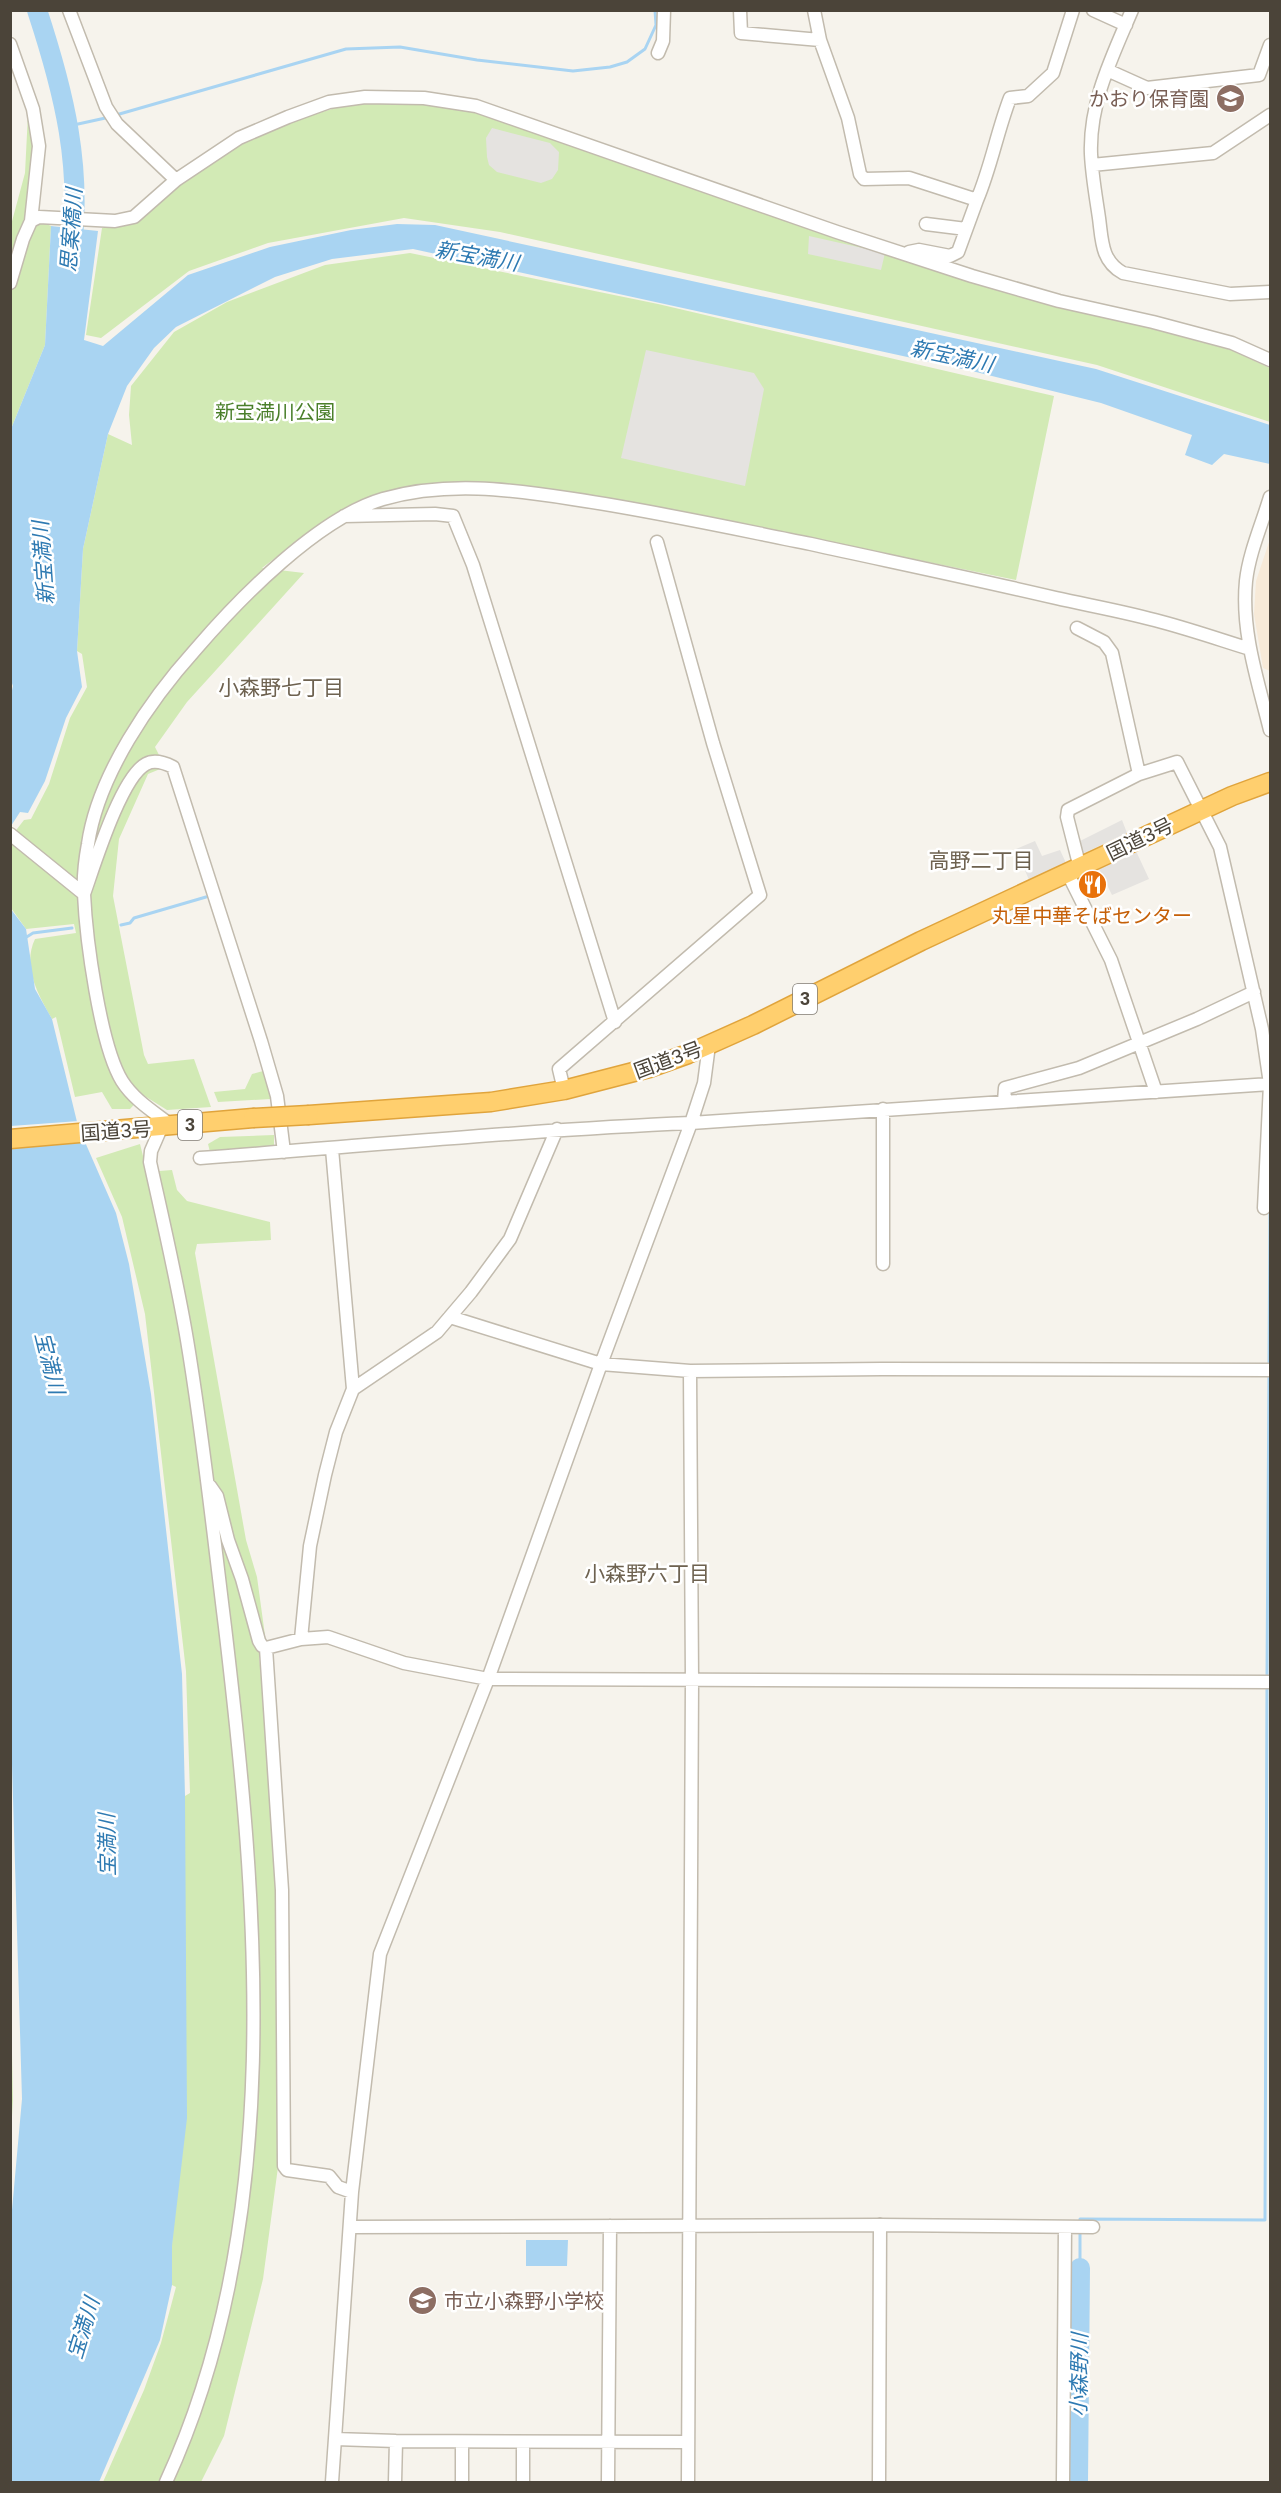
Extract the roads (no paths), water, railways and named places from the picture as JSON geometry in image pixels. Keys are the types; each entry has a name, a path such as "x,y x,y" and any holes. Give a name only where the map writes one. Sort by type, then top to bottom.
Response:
{"highway":[{"name":"国道3号","path":"10,1139 254,1118 491,1102 564,1090 649,1068 709,1045 921,941 1201,810 1270,783"}],"street":[{"path":"69,10 106,107 117,124 176,180"},
{"path":"658,53 663,41 664,10"},
{"path":"740,10 741,33 820,40"},
{"path":"814,10 820,40 848,118 860,174 864,179 909,178 977,200"},
{"path":"903,254 919,250 950,256 958,252 986,179 995,140 1010,99 1028,96 1053,73 1073,10"},
{"path":"1094,10 1126,25"},
{"path":"1132,10 1107,70 1093,124 1092,165 1106,260 1113,268 1123,273 1230,294 1270,292"},
{"path":"10,44 33,109 39,146 35,219 22,239 10,283"},
{"path":"1107,70 1147,88 1259,75 1270,45"},
{"path":"35,219 115,221 134,217 176,180 239,138 329,102 364,97 424,98 476,106 903,254 1059,301 1232,343 1270,360"},
{"path":"1092,165 1213,153 1270,115"},
{"path":"926,224 966,228"},
{"path":"166,2482 190,2427 209,2365 234,2266 248,2157 253,1978 249,1884 233,1699 208,1483 187,1341 150,1162 151,1151 167,1127 138,1101 123,1082 111,1058 97,997 84,894 84,867 90,827 116,762 176,672 208,635 278,566 324,527 380,499 410,492 458,487 539,493 644,509 1162,622 1250,649"},
{"path":"1270,497 1246,579 1245,611 1250,649 1270,730"},
{"path":"343,516 435,514 453,516 473,565 615,1022"},
{"path":"564,1090 559,1069 760,895 713,743 657,542"},
{"path":"1077,628 1104,642 1112,653 1139,774"},
{"path":"84,894 111,816 139,770 153,761 173,766 261,1041 278,1104 284,1152"},
{"path":"1156,1092 1111,960 1074,871 1067,817 1068,810 1139,774 1177,762 1220,847 1262,1029 1270,1084 1264,1208"},
{"path":"11,834 84,894"},
{"path":"1004,1102 1005,1088 1078,1068 1254,992"},
{"path":"332,2482 352,2192 380,1954 488,1678 691,1123 704,1083 709,1045"},
{"path":"200,1158 557,1129 691,1123 1270,1084"},
{"path":"883,1109 883,1264"},
{"path":"353,1389 437,1332 450,1317 510,1239 557,1129"},
{"path":"300,1639 310,1546 325,1475 336,1432 353,1389 332,1149"},
{"path":"450,1317 601,1364 690,1371 1270,1370"},
{"path":"688,2482 692,1680 690,1371"},
{"path":"208,1483 217,1496 259,1641 261,1646 266,1648 300,1639 328,1637 404,1663 488,1678 1270,1682"},
{"path":"266,1648 282,1890 284,2166 287,2170 328,2176 338,2187 352,2192"},
{"path":"351,2227 689,2225 1093,2227"},
{"path":"879,2482 880,2225"},
{"path":"608,2482 610,2226"},
{"path":"1063,2482 1065,2228"},
{"path":"335,2439 462,2442 688,2442"},
{"path":"395,2482 396,2441"},
{"path":"462,2442 462,2482"},
{"path":"522,2482 523,2442"}],"water":[{"name":"新宝満川","path":"397,224 435,225 1096,369 1270,425 1270,464 1224,454 1212,465 1185,455 1192,435 1101,403 976,372 413,249 332,259 275,277 176,327 154,348 127,386 108,434 83,549 77,651 82,687 66,718 45,781 28,813 20,812 11,826 10,699 13,686 10,678 11,429 45,345 51,226 98,231 84,340 103,346 188,275 270,247 351,230"},
{"name":"宝満川","path":"10,908 26,929 35,989 52,1019 78,1126 116,1213 129,1264 151,1394 182,1674 187,2118 172,2246 172,2285 160,2340 99,2482 11,2482 11,2221 22,2099 10,1697"},
{"path":"526,2240 568,2240 567,2266 526,2266"}],"waterway":[{"name":"思案橋川","path":"37,10 63,101 69,131 75,192 71,255"},
{"path":"116,115 346,49 400,47 477,60 573,71 610,67 627,62 645,49 656,25 655,10"},
{"path":"69,126 110,117"},
{"path":"121,925 130,923 134,918 206,897"},
{"path":"25,938 33,933 72,928"},
{"path":"1269,1366 1270,1208"},
{"path":"1267,1678 1269,1373"},
{"path":"1080,2225 1080,2219 1265,2220 1267,1685"},
{"path":"1080,2231 1080,2268"},
{"name":"小森野川","path":"1078,2482 1080,2268"}],"place":[{"name":"かおり保育園","path":"1230,99"},
{"name":"丸星中華そばセンター","path":"1092,885"},
{"name":"市立小森野小学校","path":"423,2301"}],"district":[{"name":"小森野七丁目","path":"281,687"},
{"name":"高野二丁目","path":"981,860"},
{"name":"小森野六丁目","path":"647,1573"}],"park label":[{"name":"新宝満川公園","path":"275,412"}]}
